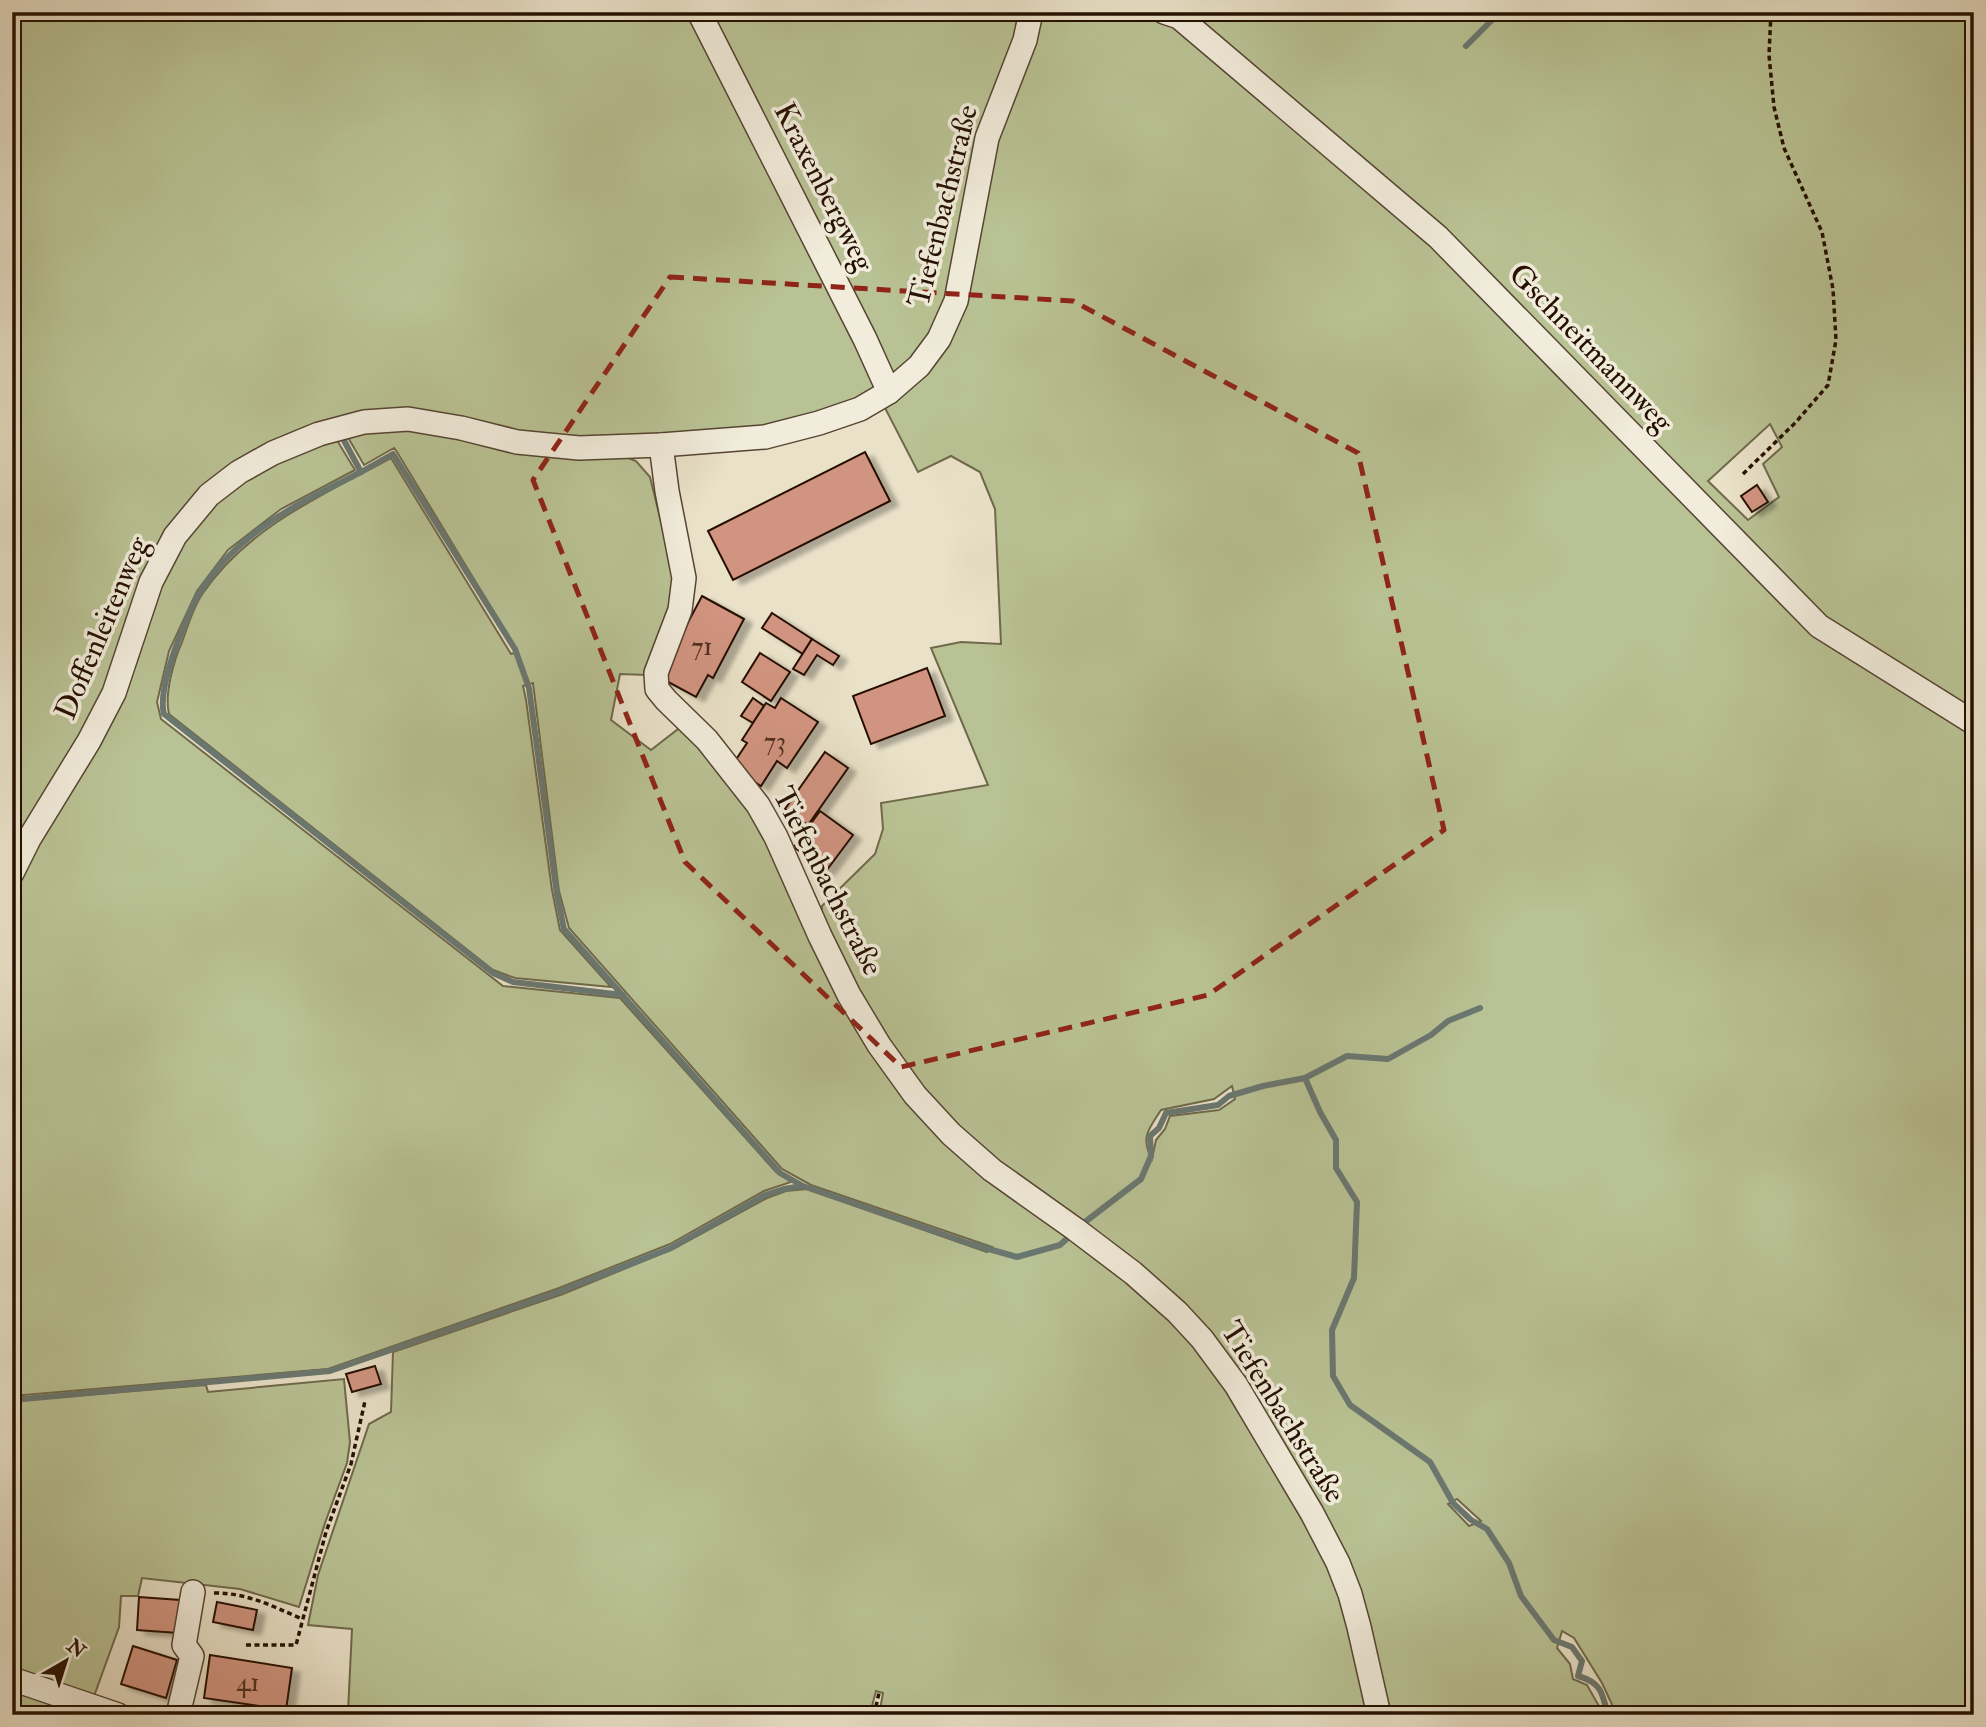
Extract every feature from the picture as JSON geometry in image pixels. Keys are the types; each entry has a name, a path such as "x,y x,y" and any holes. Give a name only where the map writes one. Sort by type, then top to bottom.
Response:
{"street":[{"name":"Kraxenbergweg","path":"699,12 889,392"},
{"name":"Tiefenbachstraße","path":"1031,12 1025,40 987,138 956,300 939,339 919,366 889,392 860,409 819,423 765,437 661,445 684,578 680,610 656,673 657,689 707,740 758,805 776,836 849,995 879,1045 915,1095 951,1134 992,1170 1133,1273 1177,1312 1202,1339 1236,1385 1312,1513 1338,1563 1359,1627 1379,1715"},
{"name":"Gschneitmannweg","path":"1164,12 1179,17 1438,237 1819,626 1974,723"},
{"name":"Doffenleitenweg","path":"12,873 114,693 150,582 175,536 209,495 239,472 273,453 320,433 364,422 408,419 461,428 517,442 579,448 661,445"},
{"path":"178,1715 192,1656 184,1645 192,1592"},
{"path":"12,1679 118,1715"}],"path":[{"path":"1743,474 1796,422 1828,385 1836,340 1833,289 1822,232 1784,148 1774,107 1769,55 1771,12"},
{"path":"246,1645 296,1645 326,1532 351,1464 365,1401"},
{"path":"192,1592 228,1593 258,1599 302,1619"},
{"path":"874,1715 879,1693"}],"highlighted area":[{"path":"670,277 1073,301 1358,453 1444,830 1208,995 901,1067 685,862 533,480"}],"green space":[{"path":"12,12 694,12 875,382 871,392 810,419 728,434 533,440 432,416 240,462 144,585 126,619 114,677 12,860"},
{"path":"706,12 1021,12 944,312 929,343 896,377 886,369"},
{"path":"1039,12 1974,12 1974,1715 1618,1715 1574,1638 1562,1631 1557,1648 1570,1664 1573,1679 1587,1685 1604,1715 1384,1715 1359,1606 1213,1343 953,1129 886,1045 821,920 822,906 875,854 883,829 881,803 988,785 931,648 961,642 1001,644 995,509 980,472 951,456 918,472 884,406 938,358 989,158","holes":["1770,424 1782,447 1763,464 1779,497 1748,520 1708,481","1232,1086 1235,1099 1219,1110 1170,1116 1165,1129 1156,1140 1152,1159 1146,1139 1161,1110 1214,1099","1457,1499 1481,1521 1469,1526 1448,1504"]},
{"path":"404,426 618,454 636,461 650,477 675,579 673,609 647,675 620,674 611,720 651,750 682,726 756,818 871,1045 1083,1242 1206,1351 1334,1569 1374,1715 879,1715 883,1693 876,1691 867,1715 716,1715 634,1708 518,1715 348,1712 352,1629 308,1625 318,1575 369,1424 391,1412 393,1352 563,1294 673,1249 767,1198 786,1191 807,1189 987,1252 992,1247 811,1185 782,1169 569,928 559,891 533,683 523,686 560,930 611,987 515,978 493,970 169,714 169,687 179,649 196,604 221,570 242,549 289,514 391,458 511,654 518,652 394,448 364,465 346,434"},
{"path":"335,437 355,470 281,509 228,550 197,591 169,651 157,702 161,719 503,986 620,998 776,1172 791,1182 764,1191 670,1244 559,1288 328,1369 12,1396 12,885 58,802 176,544 210,502 249,472"},
{"path":"344,1379 350,1442 347,1463 299,1607 240,1589 142,1578 138,1596 121,1596 119,1627 93,1699 12,1672 12,1401 206,1385 208,1392"},
{"path":"12,1685 99,1715 12,1715"}],"building":[{"path":"865,452 890,501 733,580 708,531"},
{"path":"1757,485 1768,502 1752,512 1741,496"},
{"path":"702,596 744,619 713,678 708,675 696,697 659,677"},
{"path":"772,613 812,639 803,654 762,628"},
{"path":"812,639 839,656 833,665 817,655 804,675 793,669"},
{"path":"760,653 790,672 771,701 742,682"},
{"path":"927,668 945,716 871,744 853,696"},
{"path":"753,698 764,706 753,723 741,716"},
{"path":"781,698 818,722 787,768 777,761 761,786 731,767 747,743 742,740 766,703 775,708"},
{"path":"825,752 848,768 808,825 785,809"},
{"path":"820,811 853,835 826,871 794,847"},
{"path":"375,1366 381,1384 352,1392 346,1374"},
{"path":"139,1597 180,1600 178,1633 137,1630"},
{"path":"217,1602 257,1610 253,1630 213,1622"},
{"path":"133,1646 177,1660 166,1698 121,1684"},
{"path":"210,1655 292,1668 286,1710 204,1698"}],"waterway":[{"path":"1466,46 1500,12"},
{"path":"341,435 361,472 393,454 515,649 529,688 564,929 780,1173 803,1186 971,1244 1017,1257 1060,1245 1073,1233"},
{"path":"361,472 272,521 252,535 216,570 193,604 175,649 164,688 164,714 493,973 513,982 623,995"},
{"path":"1081,1225 1141,1179 1151,1156 1150,1136 1159,1128 1166,1113 1218,1105 1229,1096 1305,1078 1347,1056 1388,1059 1431,1035 1448,1021 1480,1008"},
{"path":"1305,1078 1336,1140 1336,1168 1357,1202 1354,1278 1332,1330 1333,1376 1350,1405 1430,1462 1453,1503 1471,1520 1487,1529 1509,1563 1521,1596 1554,1640 1572,1647 1582,1661 1578,1676 1592,1682 1600,1690 1608,1715"},
{"path":"12,1400 330,1371 561,1291 671,1248 765,1195 802,1186"}]}
